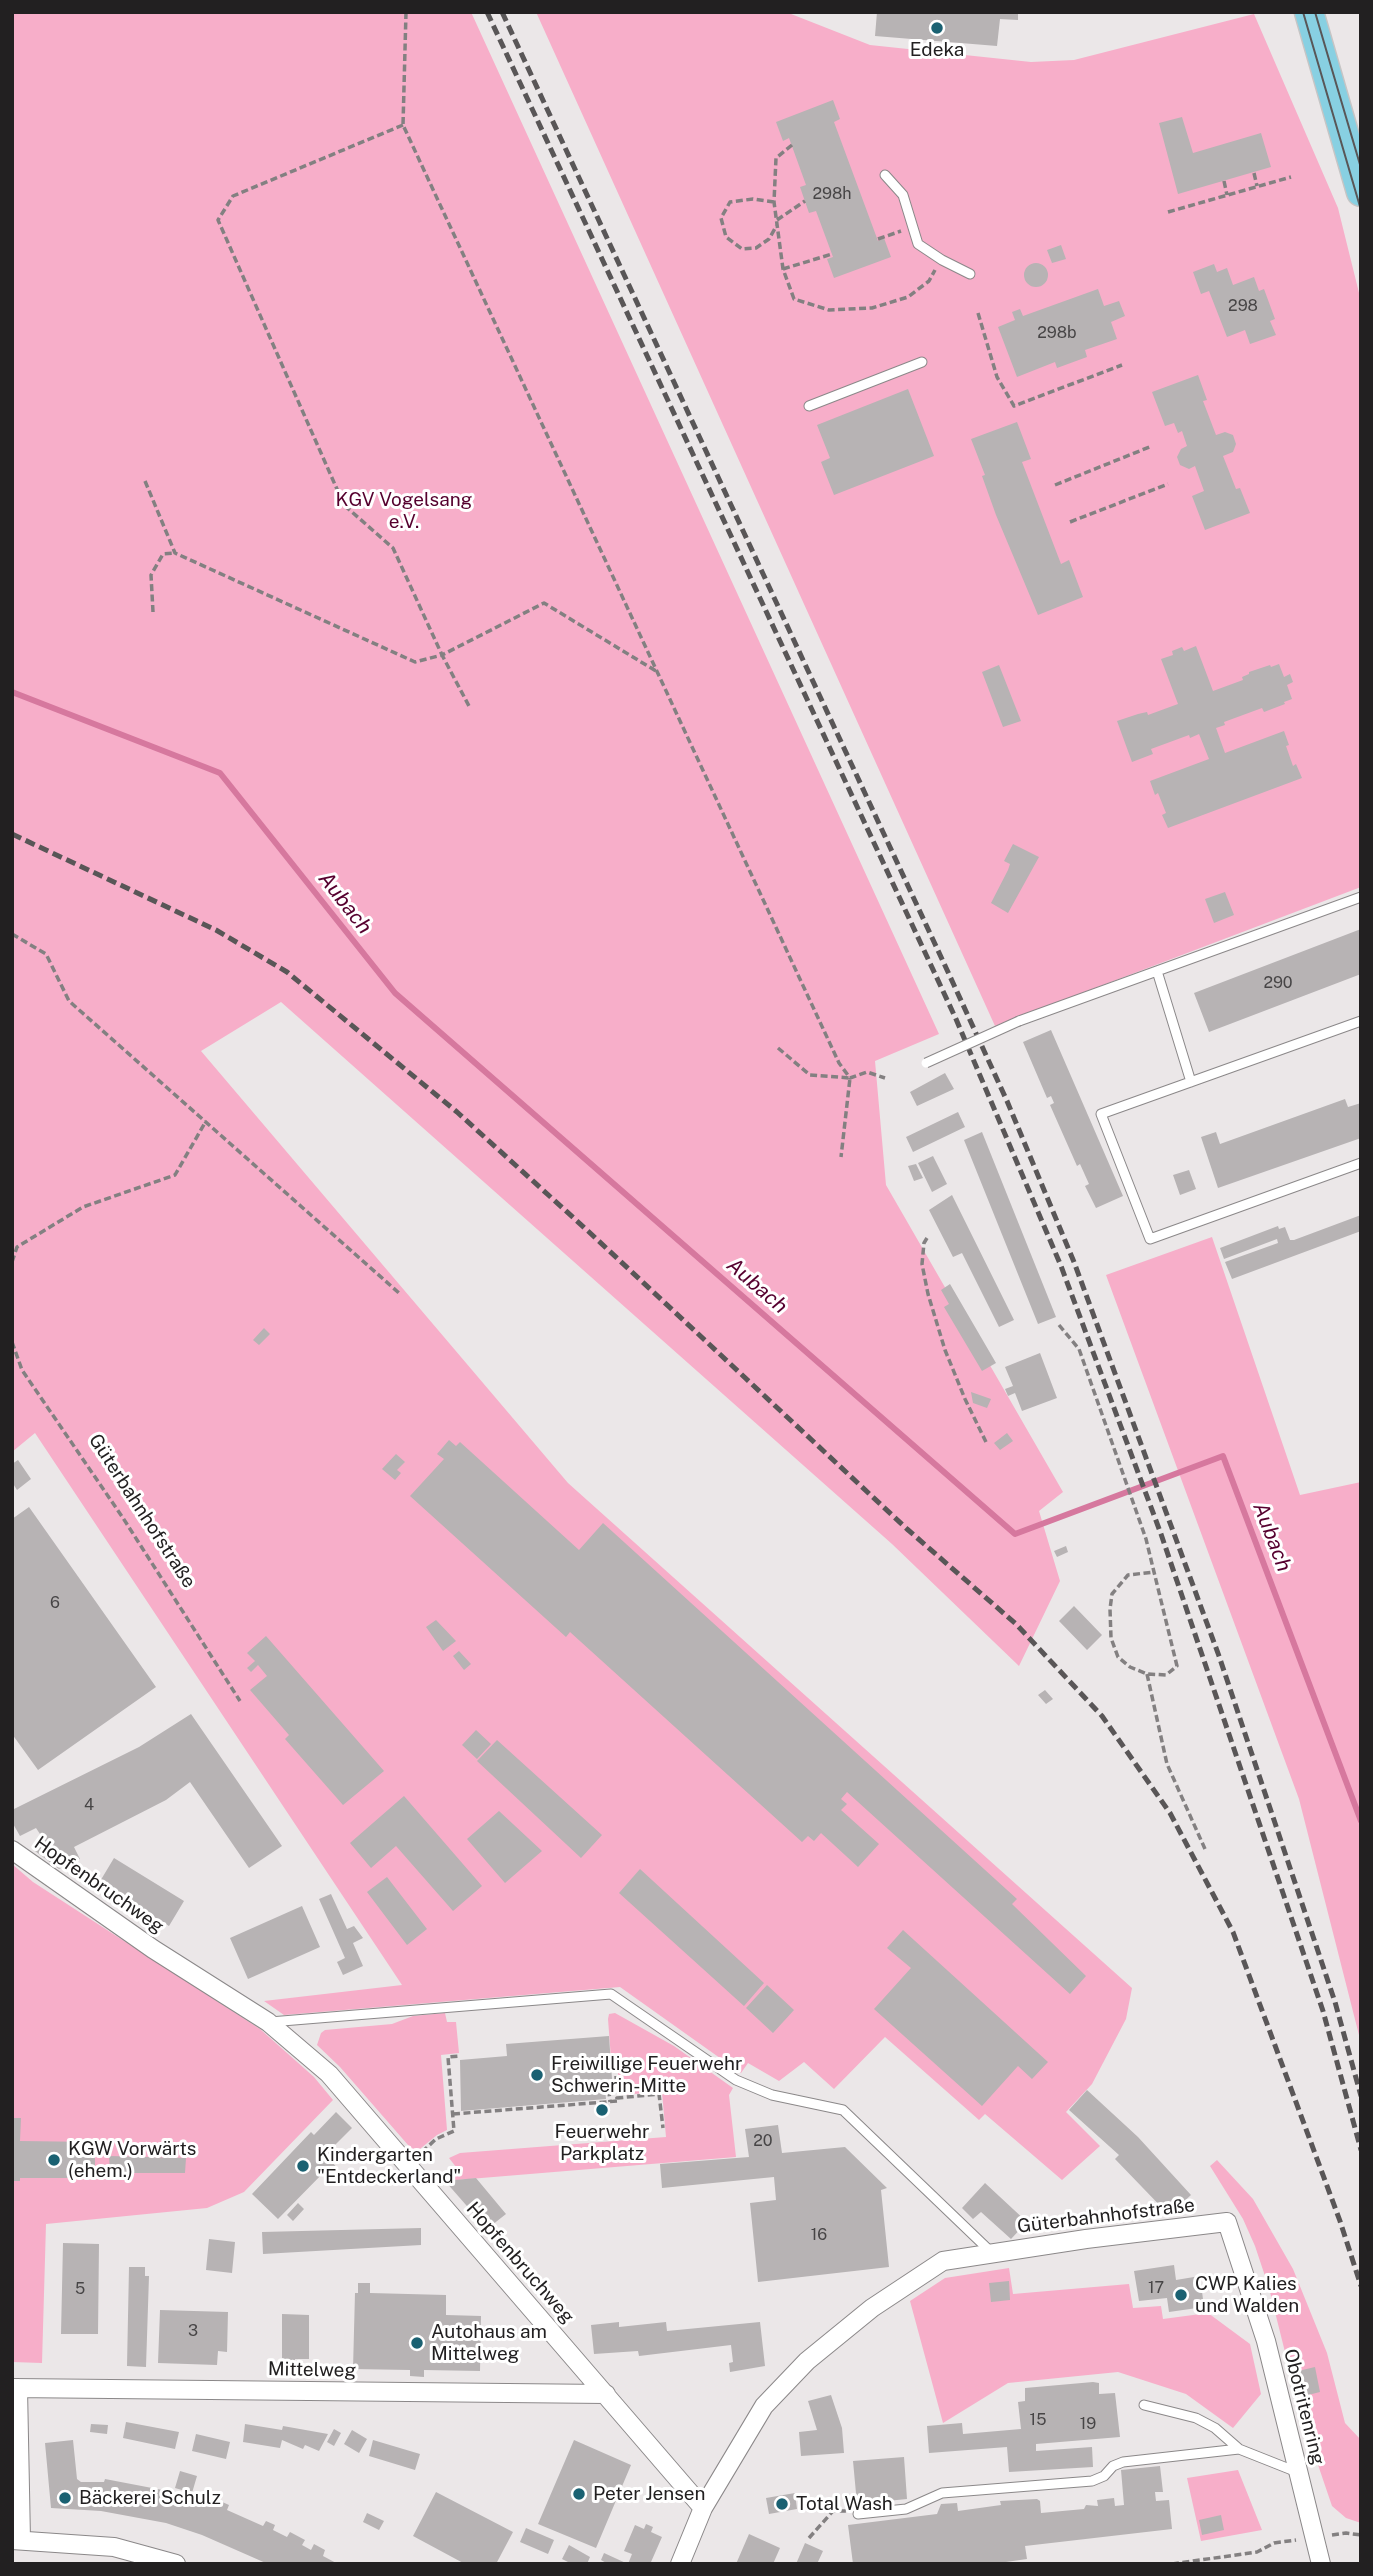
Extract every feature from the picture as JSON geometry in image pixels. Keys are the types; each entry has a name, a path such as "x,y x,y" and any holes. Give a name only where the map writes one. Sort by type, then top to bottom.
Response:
{"main road":[{"path":"1309,12 1361,192"}],"street":[{"name":"Hopfenbruchweg","path":"12,1850 153,1949 268,2022 329,2074 703,2508"},
{"name":"Güterbahnhofstraße","path":"680,2564 703,2508 764,2406 807,2361 872,2308 943,2261 990,2252 1227,2222"},
{"name":"Obotritenring","path":"1227,2222 1266,2341 1321,2564"},
{"name":"Mittelweg","path":"17,2540 15,2388 606,2394"},
{"path":"17,2540 114,2547 176,2564"}],"lane":[{"path":"885,175 903,195 918,243 942,260 970,274"},
{"path":"809,406 922,362"},
{"path":"926,1063 1019,1021 1361,897"},
{"path":"1157,971 1191,1082"},
{"path":"1361,1020 1101,1114 1150,1239 1361,1163"},
{"path":"268,2022 611,1994 736,2080 772,2095 843,2110 990,2252"},
{"path":"1144,2406 1196,2418 1215,2428 1239,2449 1299,2473"},
{"path":"858,2514 906,2508 942,2493 1093,2481 1123,2462 1239,2449"}],"path":[{"path":"406,12 403,125 839,1063 850,1078 841,1157"},
{"path":"403,125 233,196 218,220 344,505 393,548 442,655 470,706"},
{"path":"792,145 776,158 774,202 783,269 794,299 829,310 872,308 908,297 929,281 942,260"},
{"path":"1254,173 1257,186"},
{"path":"1168,212 1291,177"},
{"path":"1224,181 1227,195"},
{"path":"774,202 753,199 730,202 721,218 726,237 742,248 756,248 769,239 777,222 805,201"},
{"path":"878,239 913,227"},
{"path":"783,269 832,254"},
{"path":"978,313 997,377 1014,406 1122,365"},
{"path":"1055,485 1152,446"},
{"path":"145,481 175,553"},
{"path":"1070,522 1168,484"},
{"path":"153,612 150,575 163,554 175,553 415,662 442,655 544,603 656,671"},
{"path":"12,934 46,954 69,1001 399,1293"},
{"path":"778,1048 810,1075 850,1078 867,1072 885,1078"},
{"path":"12,1262 17,1247 83,1206 175,1175 206,1122"},
{"path":"927,1238 923,1243 922,1264 928,1294 945,1350 986,1443"},
{"path":"1059,1325 1079,1349 1116,1461 1146,1539 1177,1666 1166,1675 1147,1674 1130,1667 1118,1657 1111,1638 1112,1594 1128,1575 1154,1572"},
{"name":"Güterbahnhofstraße","path":"12,1342 22,1370 123,1518 240,1701"},
{"path":"1147,1674 1167,1764 1205,1849"},
{"path":"415,2158 436,2139 454,2131 449,2057 460,2056"},
{"path":"453,2115 618,2101 616,2076"},
{"path":"605,2083 608,2082 610,2102"},
{"path":"617,2098 659,2094 663,2128"},
{"path":"809,2538 833,2511 858,2514"},
{"path":"1172,2564 1257,2552 1274,2543 1346,2533 1361,2535"}],"green space":[{"name":"KGV Vogelsang e.V.","path":"12,12 471,12 939,1034 875,1061 886,1185 1063,1492 1039,1511 1060,1581 1019,1666 892,1544 281,1002 201,1051 568,1483 1132,1988 1126,2019 1092,2084 1066,2112 1100,2146 1062,2180 985,2114 979,2120 885,2037 834,2089 804,2062 779,2081 748,2063 741,2073 620,1987 284,2015 264,2001 402,1985 35,1433 12,1452"},
{"path":"536,12 786,12 870,45 1031,62 1074,60 1254,14 1338,208 1361,301 1361,887 995,1026"},
{"path":"1212,1237 1300,1495 1361,1482 1361,2043 1299,1799 1106,1275"},
{"path":"12,1864 33,1882 260,2029 314,2077 333,2100 244,2192 207,2208 46,2224 42,2363 12,2362"},
{"path":"445,2013 447,2022 456,2022 459,2053 441,2055 447,2130 415,2153 340,2067 317,2045 321,2033 325,2030 392,2024 413,2016"},
{"path":"615,2013 674,2046 733,2088 729,2095 736,2157 445,2181 443,2179 456,2167 449,2158 460,2153 666,2137 662,2092 620,2095 618,2072 612,2072 608,2019 609,2014"},
{"path":"1217,2160 1253,2199 1293,2269 1327,2353 1345,2423 1361,2440 1361,2523 1346,2518 1332,2506 1300,2412 1269,2288 1243,2219 1210,2166"},
{"path":"1009,2268 1013,2294 1129,2284 1133,2308 1161,2306 1163,2319 1208,2313 1250,2344 1261,2394 1233,2428 1186,2394 1118,2372 1008,2383 943,2423 910,2301 945,2278"},
{"path":"1238,2470 1262,2530 1201,2541 1187,2478"}],"building":[{"name":"Edeka","path":"877,12 1018,12 1018,20 1000,19 997,46 875,36"},
{"path":"833,100 840,119 834,122 878,241 884,238 891,257 834,278 827,259 833,257 816,211 809,213 800,187 806,185 789,138 783,141 776,122"},
{"path":"1182,117 1193,153 1261,133 1271,167 1178,194 1159,123"},
{"path":"1061,245 1066,259 1052,263 1047,250"},
{"path":"1036,263 1045,266 1048,275 1045,284 1036,287 1027,284 1024,275 1027,266"},
{"path":"1214,264 1217,272 1227,268 1233,285 1254,277 1259,291 1264,289 1275,319 1270,321 1276,335 1250,344 1245,330 1227,337 1209,291 1201,294 1193,272"},
{"path":"1098,289 1104,306 1119,301 1125,316 1111,322 1117,339 1085,350 1087,357 1057,368 1055,362 1017,377 998,327 1015,320 1012,312 1020,309 1023,316"},
{"path":"1198,375 1207,400 1203,401 1216,435 1225,432 1233,435 1236,444 1233,452 1223,456 1236,489 1240,488 1250,513 1205,530 1192,496 1204,491 1195,466 1189,469 1180,465 1177,457 1181,449 1187,446 1182,431 1178,433 1174,423 1165,426 1152,392"},
{"path":"908,389 934,456 834,495 821,462 830,458 817,425"},
{"path":"1017,422 1031,459 1022,462 1061,564 1069,560 1083,597 1038,615 996,515 971,439"},
{"path":"1196,646 1213,691 1243,680 1242,677 1249,672 1270,665 1279,664 1284,677 1290,674 1293,682 1287,685 1292,699 1264,712 1262,708 1224,722 1225,725 1216,728 1225,753 1284,731 1293,766 1296,764 1302,778 1168,828 1162,815 1166,813 1150,781 1209,759 1199,734 1151,749 1153,754 1132,762 1117,721 1147,712 1148,715 1178,704 1161,659 1173,655 1172,651 1182,647 1184,651"},
{"path":"999,665 1021,721 1003,727 982,672"},
{"path":"1013,844 1039,857 1008,913 991,903 1008,870 1010,864 1004,861"},
{"path":"1225,892 1234,915 1214,923 1205,899"},
{"path":"1361,929 1361,974 1209,1032 1194,993"},
{"path":"1051,1030 1123,1196 1096,1208 1085,1186 1089,1184 1080,1164 1077,1166 1050,1105 1054,1103 1051,1096 1047,1098 1023,1042"},
{"path":"945,1073 954,1089 917,1106 910,1092"},
{"path":"1345,1099 1348,1107 1361,1103 1361,1138 1218,1188 1201,1137 1216,1132 1220,1144"},
{"path":"958,1112 965,1127 913,1152 906,1137"},
{"path":"982,1132 1056,1317 1038,1324 964,1140"},
{"path":"933,1156 947,1184 932,1192 918,1163"},
{"path":"916,1164 923,1178 914,1181 908,1166"},
{"path":"1189,1170 1196,1189 1180,1195 1173,1175"},
{"path":"952,1195 1014,1320 999,1327 962,1253 953,1257 929,1210"},
{"path":"1361,1215 1361,1231 1232,1279 1225,1262 1278,1243 1277,1239 1224,1259 1220,1248 1278,1226 1279,1229 1285,1227 1290,1240 1294,1240"},
{"path":"950,1284 996,1363 982,1371 944,1307 949,1304 941,1290"},
{"path":"264,1328 270,1334 259,1345 253,1340"},
{"path":"1040,1353 1057,1398 1022,1411 1015,1393 1008,1396 1005,1389 1013,1386 1005,1367"},
{"path":"971,1392 991,1399 987,1408 973,1403"},
{"path":"1007,1433 1013,1441 1000,1450 994,1443"},
{"path":"449,1440 456,1446 460,1442 579,1550 603,1523 1017,1899 1012,1904 1086,1976 1070,1994 847,1792 841,1799 847,1804 841,1810 879,1844 858,1867 821,1833 814,1841 808,1836 802,1842 570,1632 566,1637 410,1496 444,1459 437,1454"},
{"path":"396,1454 405,1462 397,1470 401,1473 395,1480 382,1469"},
{"path":"18,1460 31,1479 17,1490 12,1482 12,1464"},
{"path":"29,1507 156,1687 38,1770 12,1734 12,1519"},
{"path":"1066,1546 1068,1552 1057,1557 1054,1551"},
{"path":"1074,1606 1102,1635 1087,1650 1059,1621"},
{"path":"436,1620 456,1641 443,1651 426,1627"},
{"path":"266,1636 384,1771 343,1805 285,1739 289,1735 250,1690 267,1676 258,1665 251,1672 247,1668 255,1661 247,1653"},
{"path":"459,1651 471,1664 464,1670 453,1656"},
{"path":"1045,1690 1053,1699 1046,1704 1038,1695"},
{"path":"191,1714 282,1846 249,1868 190,1782 166,1800 74,1847 80,1859 59,1869 35,1851 40,1834 36,1828 20,1836 12,1822 12,1810 139,1747"},
{"path":"476,1730 491,1744 477,1759 462,1745"},
{"path":"497,1740 602,1835 581,1858 477,1761"},
{"path":"404,1796 482,1886 453,1911 396,1846 371,1868 350,1843"},
{"path":"499,1811 542,1851 505,1883 467,1839"},
{"path":"114,1858 184,1901 169,1926 99,1883"},
{"path":"640,1869 764,1983 744,2006 619,1893"},
{"path":"387,1877 427,1929 407,1945 367,1892"},
{"path":"331,1894 347,1929 354,1926 363,1938 353,1943 363,1966 343,1975 337,1962 345,1958 319,1899"},
{"path":"302,1906 320,1947 248,1979 230,1938"},
{"path":"903,1930 1048,2062 1032,2079 1018,2066 982,2106 874,2009 911,1968 887,1948"},
{"path":"767,1985 794,2010 773,2033 746,2008"},
{"name":"Freiwillige Feuerwehr Schwerin-Mitte","path":"609,2036 612,2079 604,2079 606,2099 461,2111 460,2060 507,2056 506,2044"},
{"path":"1087,2090 1138,2137 1191,2195 1169,2215 1115,2159 1119,2155 1069,2110"},
{"name":"Kindergarten \"Entdeckerland\"","path":"336,2112 352,2128 329,2151 333,2163 341,2173 328,2168 278,2219 252,2194 311,2132 314,2135"},
{"name":"KGW Vorwärts (ehem.)","path":"12,2118 21,2118 20,2141 95,2142 95,2178 20,2178 20,2181 12,2181"},
{"path":"778,2125 782,2153 845,2147 887,2188 881,2190 889,2267 758,2282 750,2203 776,2200 774,2177 662,2188 660,2164 749,2157 745,2129"},
{"path":"109,2156 186,2158 185,2173 110,2173"},
{"path":"476,2178 506,2214 487,2229 445,2181"},
{"path":"985,2183 1027,2222 1011,2239 981,2212 973,2219 962,2208"},
{"path":"298,2203 304,2209 293,2221 287,2215"},
{"path":"421,2228 421,2245 263,2254 262,2232"},
{"path":"209,2239 235,2242 232,2273 206,2270"},
{"path":"63,2243 99,2244 98,2334 61,2334"},
{"path":"1174,2265 1176,2280 1200,2276 1204,2307 1169,2312 1167,2298 1139,2301 1134,2271"},
{"path":"129,2267 145,2267 145,2276 149,2276 146,2367 127,2366"},
{"path":"1009,2281 1010,2300 991,2302 989,2283"},
{"name":"Autohaus am Mittelweg","path":"358,2283 370,2283 370,2293 446,2295 446,2315 481,2316 480,2371 424,2370 424,2377 410,2376 410,2370 353,2369 355,2293 358,2293"},
{"path":"160,2310 228,2312 227,2352 218,2351 217,2365 158,2363"},
{"path":"282,2314 309,2315 309,2359 295,2359 295,2365 285,2365 285,2359 282,2358"},
{"path":"619,2322 619,2327 666,2322 667,2331 760,2322 765,2366 730,2372 729,2363 733,2362 731,2345 639,2356 638,2351 594,2354 591,2325"},
{"path":"1315,2367 1320,2392 1300,2397 1294,2372"},
{"path":"1099,2383 1099,2394 1115,2393 1120,2437 1036,2444 1036,2451 1092,2447 1093,2467 1009,2472 1007,2447 929,2453 927,2426 962,2423 963,2434 1021,2429 1018,2402 1025,2401 1025,2388"},
{"path":"831,2395 842,2428 844,2453 801,2456 799,2432 817,2430 808,2401"},
{"path":"126,2422 179,2432 175,2449 123,2438"},
{"path":"91,2424 108,2425 107,2434 90,2432"},
{"path":"245,2424 282,2430 283,2426 328,2434 319,2451 305,2445 303,2449 282,2440 280,2448 243,2442"},
{"path":"334,2429 341,2433 334,2446 327,2442"},
{"path":"352,2430 367,2439 359,2453 344,2444"},
{"path":"196,2434 230,2442 226,2459 192,2451"},
{"path":"73,2440 77,2479 81,2482 104,2482 105,2479 173,2492 218,2506 220,2501 229,2505 227,2510 263,2526 266,2521 275,2525 273,2530 287,2537 290,2532 305,2540 302,2545 311,2550 314,2544 325,2550 323,2556 338,2564 268,2564 202,2535 166,2523 101,2511 51,2508 45,2443"},
{"path":"373,2440 420,2454 415,2470 369,2456"},
{"path":"574,2440 631,2465 596,2548 538,2524"},
{"path":"904,2457 907,2499 857,2504 853,2461"},
{"path":"1160,2466 1163,2492 1155,2492 1156,2501 1169,2500 1172,2529 1025,2546 1027,2559 992,2564 853,2564 848,2525 937,2514 941,2504 957,2503 958,2511 1001,2505 1000,2501 1037,2499 1040,2501 1041,2513 1084,2509 1086,2505 1098,2506 1097,2500 1114,2498 1115,2506 1124,2505 1121,2470"},
{"path":"180,2471 197,2476 192,2493 175,2488"},
{"path":"436,2492 513,2532 496,2564 465,2564 413,2536"},
{"name":"Total Wash","path":"795,2493 797,2509 769,2514 766,2498"},
{"path":"367,2513 384,2521 379,2530 363,2522"},
{"path":"1221,2515 1224,2530 1202,2535 1199,2520"},
{"path":"646,2524 653,2527 651,2532 662,2537 651,2562 628,2564 632,2554 624,2551 635,2525 644,2529"},
{"path":"526,2528 554,2540 548,2554 520,2542"},
{"path":"749,2534 780,2548 773,2564 736,2564"},
{"path":"805,2543 823,2551 817,2564 796,2564"},
{"path":"569,2545 590,2557 587,2564 572,2564 562,2559"},
{"path":"604,2553 628,2564 608,2564 601,2560"}],"waterway":[{"name":"Aubach","path":"12,692 220,773 395,993 1015,1534 1223,1456 1361,1821"}],"tram line":[{"path":"1303,12 1361,210"},
{"path":"1315,12 1361,168"}],"railway":[{"path":"487,12 956,1019 1061,1266 1161,1534 1323,2011 1361,2150"},
{"path":"502,12 948,972 1007,1101 1074,1262 1219,1656 1335,2002 1361,2096"},
{"path":"12,834 216,930 287,972 457,1112 588,1231 907,1529 1016,1624 1102,1716 1170,1813 1233,1932 1340,2221 1361,2286"}],"place":[{"name":"Edeka","path":"937,28"},
{"name":"Freiwillige Feuerwehr Schwerin-Mitte","path":"537,2075"},
{"name":"Feuerwehr Parkplatz","path":"602,2110"},
{"name":"KGW Vorwärts (ehem.)","path":"54,2160"},
{"name":"Kindergarten \"Entdeckerland\"","path":"303,2166"},
{"name":"CWP Kalies und Walden","path":"1181,2295"},
{"name":"Autohaus am Mittelweg","path":"417,2343"},
{"name":"Peter Jensen","path":"579,2494"},
{"name":"Bäckerei Schulz","path":"65,2498"},
{"name":"Total Wash","path":"782,2504"}]}
